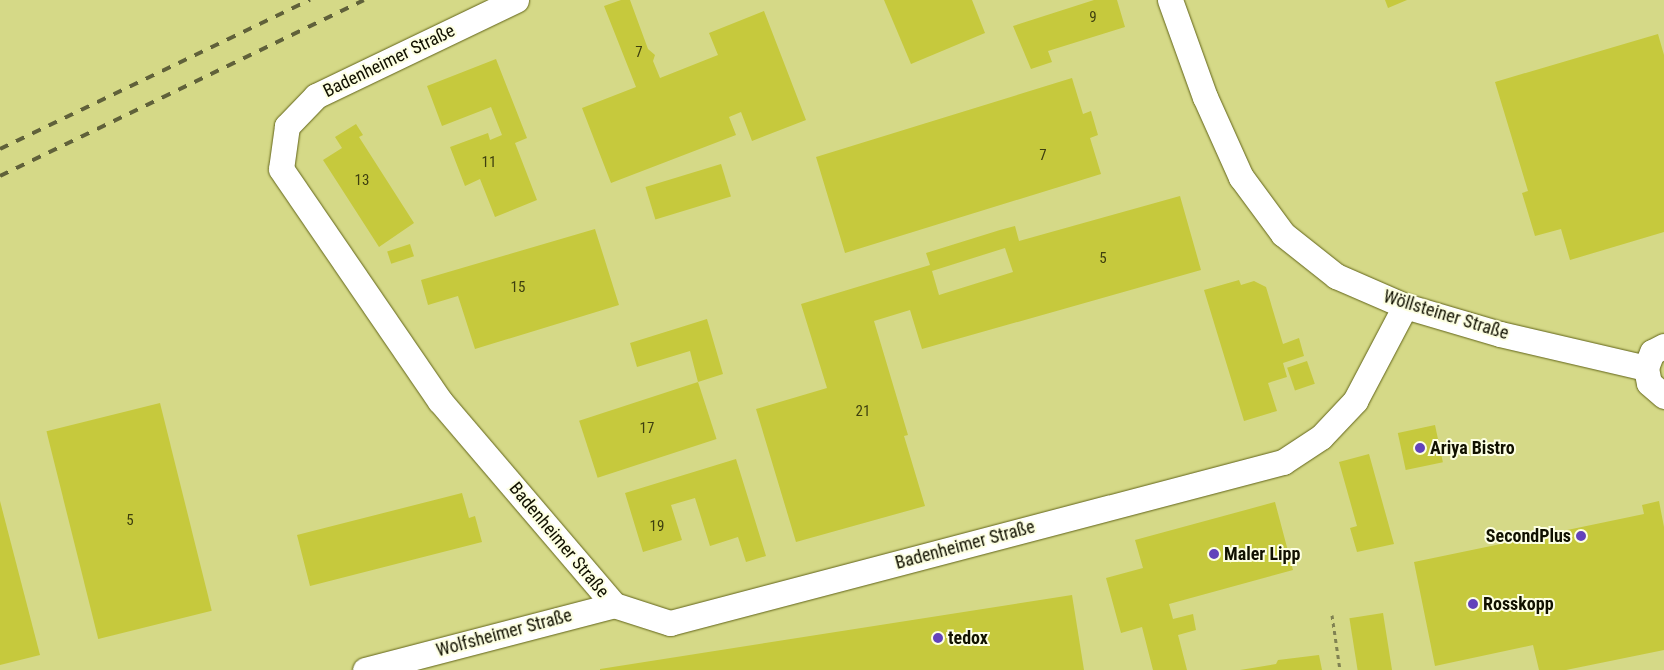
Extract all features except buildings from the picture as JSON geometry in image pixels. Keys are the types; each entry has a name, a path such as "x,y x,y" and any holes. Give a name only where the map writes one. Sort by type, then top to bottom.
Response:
{"street":[{"name":"Badenheimer Straße","path":"516,0 316,96 287,126 281,169 440,401 614,605 670,623 1282,462 1321,437 1355,401 1405,306"},
{"name":"Wöllsteiner Straße","path":"1170,0 1205,97 1240,177 1283,234 1336,276 1405,306 1500,334 1646,368"},
{"path":"1664,346 1652,352 1646,368 1649,383 1664,396"},
{"name":"Wolfsheimer Straße","path":"365,670 614,605"}],"path":[{"path":"1332,615 1340,670"}],"shaded area":[{"path":"0,0 1664,0 1664,670 0,670"}],"railway":[{"path":"0,149 310,0"},
{"path":"0,176 364,0"}],"place":[{"name":"Ariya Bistro","path":"1420,448"},
{"name":"SecondPlus","path":"1581,536"},
{"name":"Maler Lipp","path":"1214,554"},
{"name":"Rosskopp","path":"1473,604"},
{"name":"tedox","path":"938,638"}]}
